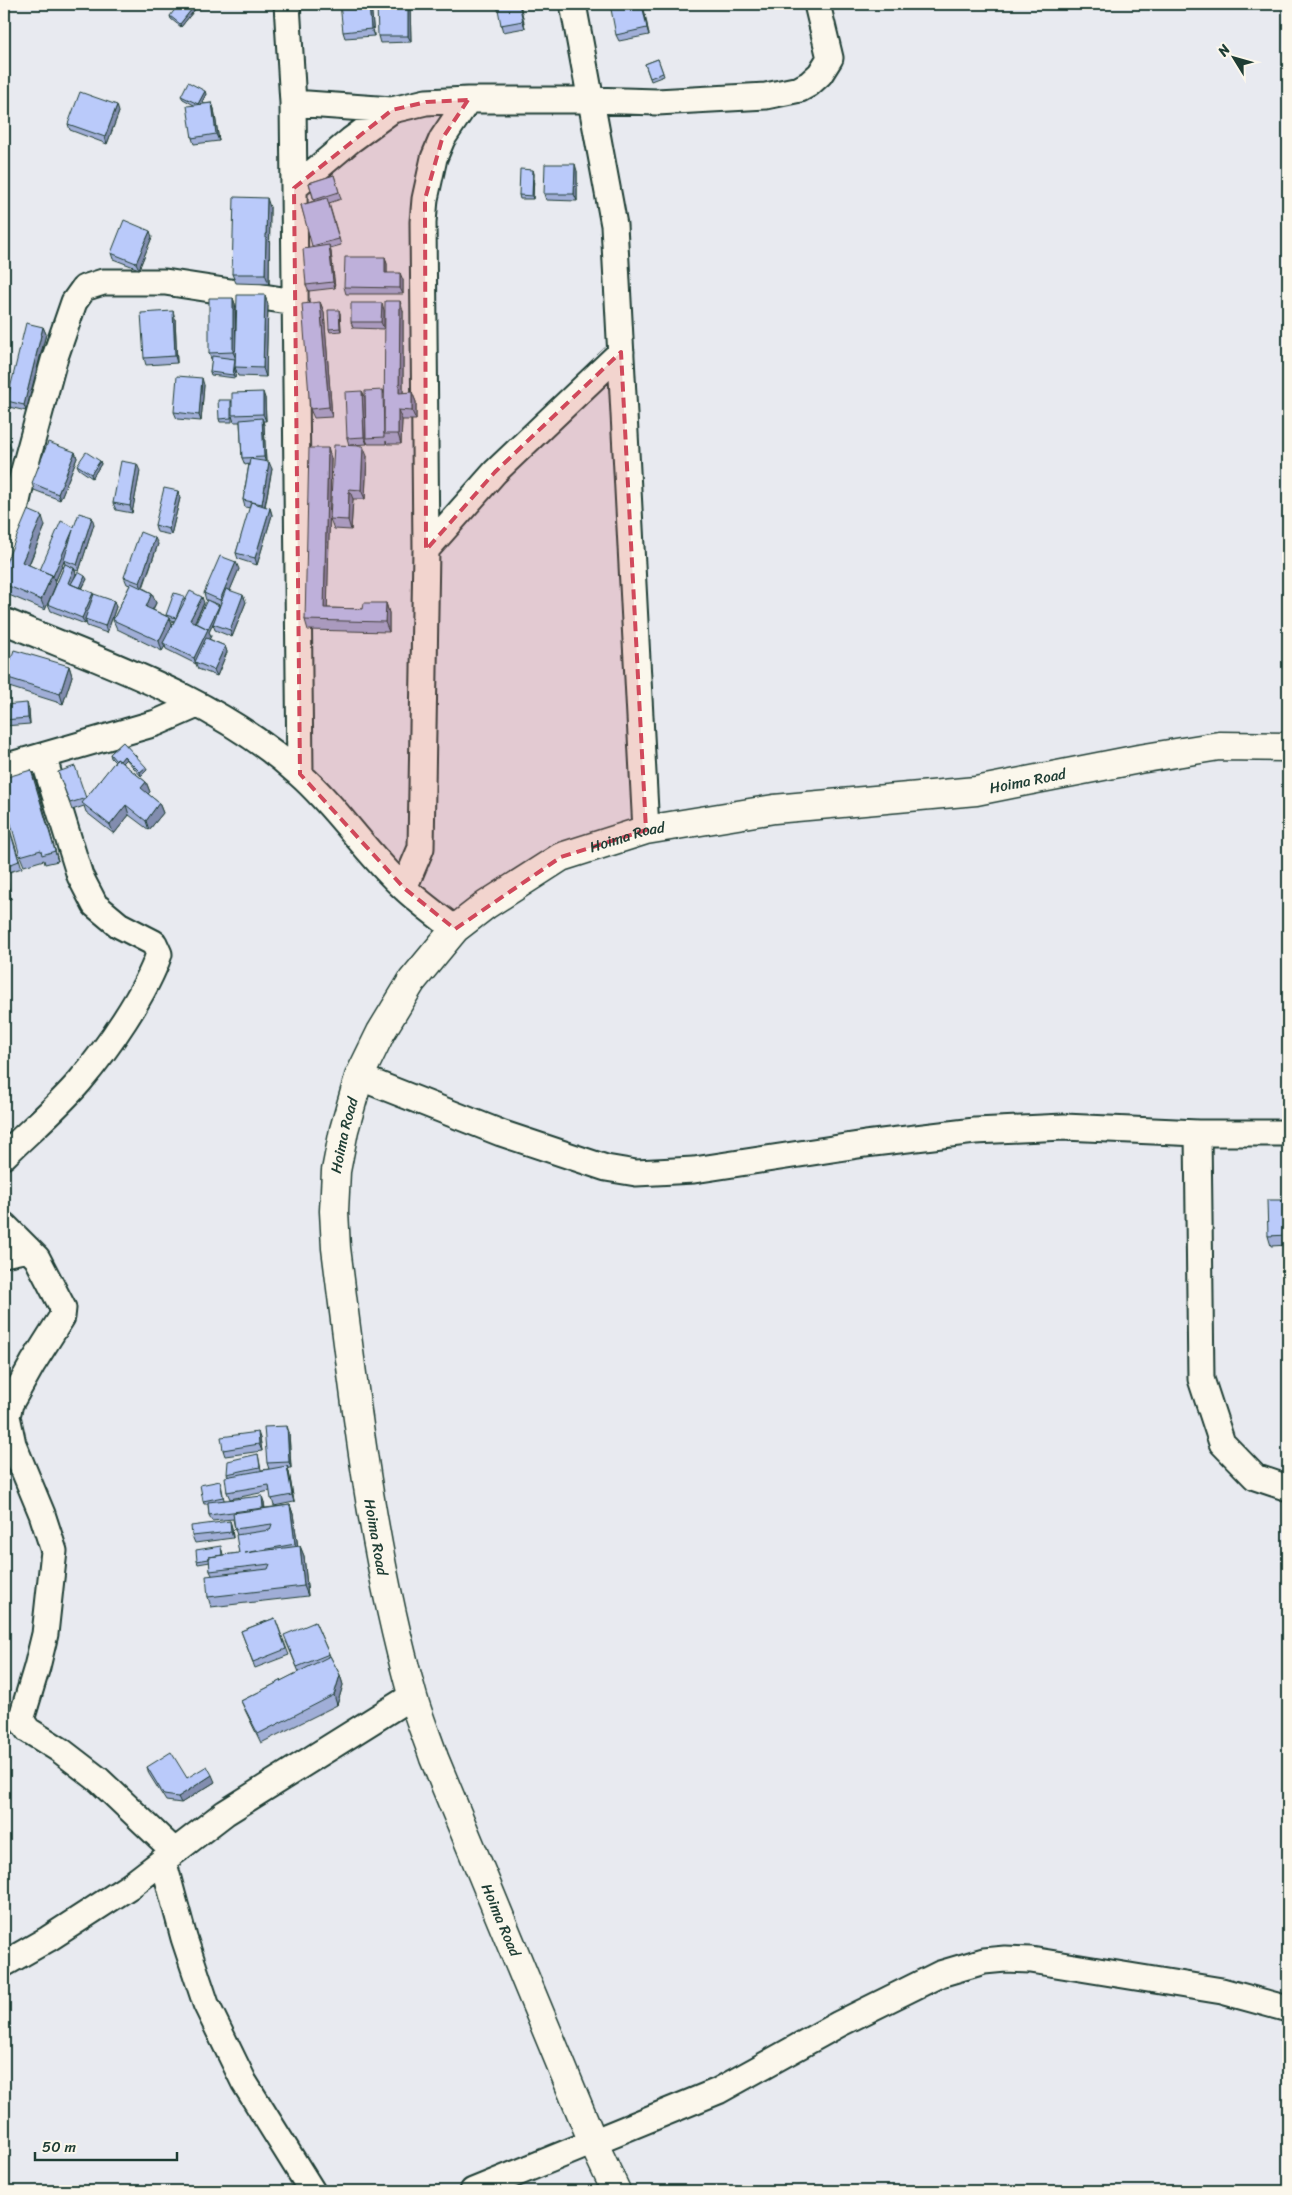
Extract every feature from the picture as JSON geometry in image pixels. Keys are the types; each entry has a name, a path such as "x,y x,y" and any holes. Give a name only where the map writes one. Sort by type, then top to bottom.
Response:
{"main road":[{"name":"Hoima Road","path":"616,2191 593,2142 434,1758 412,1696 385,1588 364,1466 336,1248 334,1211 336,1171 344,1130 359,1078 381,1032 412,981 455,929 486,905 560,857 646,830 774,809 976,791 1139,759 1219,746 1288,747"}],"street":[{"path":"287,4 294,188 300,774"},
{"path":"573,4 614,225 646,830"},
{"path":"292,103 392,110 426,102 468,100 657,102 766,96 800,89 820,74 830,58 817,4"},
{"path":"404,888 420,848 426,550 423,321 425,199 430,173 438,148 468,100"},
{"path":"294,188 351,140 392,110"},
{"path":"4,560 23,474 54,360 74,302 84,288 103,282 165,282 295,302"},
{"path":"426,550 495,472 621,352"},
{"path":"4,621 135,676 197,705 242,730 300,774 404,888 455,929"},
{"path":"4,767 156,723 197,705"},
{"path":"4,1156 80,1081 131,1009 152,973 159,954 151,941 119,925 95,905 80,876 43,756"},
{"path":"359,1078 501,1133 606,1168 636,1173 694,1170 865,1144 976,1131 1064,1126 1198,1133 1288,1133"},
{"path":"1198,1133 1201,1379 1222,1443 1255,1477 1288,1488"},
{"path":"4,1225 41,1264 63,1308 62,1317 33,1362 10,1404 7,1416 12,1444 42,1514 54,1552 45,1634 21,1720 28,1730 60,1750 99,1780 169,1856 184,1938 206,2004 244,2082 312,2191"},
{"path":"4,1254 28,1249"},
{"path":"4,1964 48,1939 130,1886 225,1813 412,1696"},
{"path":"473,2191 718,2091 892,1996 940,1974 984,1961 1005,1959 1041,1962 1222,1991 1288,2009"}],"highlighted area":[{"path":"468,100 442,139 425,199 426,550 495,472 621,352 646,830 561,857 455,929 404,888 300,774 294,188 392,110 426,102"}],"building":[{"path":"179,4 195,5 180,24 170,16"},
{"path":"340,4 369,4 371,29 343,32"},
{"path":"377,4 408,4 408,36 378,36"},
{"path":"497,4 519,4 523,21 501,25"},
{"path":"610,4 642,4 647,28 616,35"},
{"path":"658,59 663,73 650,78 645,64"},
{"path":"188,82 205,91 198,104 181,96"},
{"path":"80,92 117,105 105,137 68,124"},
{"path":"212,103 216,134 192,138 187,106"},
{"path":"545,164 575,164 574,194 544,194"},
{"path":"520,169 533,170 532,196 519,195"},
{"path":"334,175 339,192 314,200 309,183"},
{"path":"234,197 267,198 265,274 232,274"},
{"path":"327,198 339,239 312,246 301,205"},
{"path":"124,220 150,231 136,263 111,253"},
{"path":"329,245 333,282 306,285 303,249"},
{"path":"345,257 385,257 385,273 400,273 400,288 344,287"},
{"path":"237,295 265,295 263,368 235,367"},
{"path":"209,298 233,298 233,352 209,353"},
{"path":"385,301 400,301 399,393 412,392 412,411 398,410 398,434 384,434"},
{"path":"320,302 329,407 310,409 302,304"},
{"path":"351,303 382,303 381,322 351,322"},
{"path":"328,310 339,310 340,328 329,329"},
{"path":"173,311 175,356 144,358 141,313"},
{"path":"26,323 43,327 24,405 7,401"},
{"path":"212,356 235,359 233,375 210,372"},
{"path":"177,376 202,378 199,415 174,412"},
{"path":"383,390 384,437 366,438 365,391"},
{"path":"362,391 364,437 347,438 345,392"},
{"path":"263,392 263,414 232,415 232,393"},
{"path":"218,400 231,400 231,418 219,419"},
{"path":"262,418 264,457 242,458 240,420"},
{"path":"4,441 9,442 4,465"},
{"path":"48,442 75,452 58,494 32,483"},
{"path":"334,445 363,446 361,490 349,489 348,520 330,519"},
{"path":"309,448 328,448 324,608 363,609 364,603 386,603 385,622 305,620"},
{"path":"86,452 100,461 91,474 77,465"},
{"path":"250,459 269,462 262,504 243,500"},
{"path":"121,461 137,464 130,506 113,503"},
{"path":"4,481 7,482 4,492"},
{"path":"164,488 178,491 169,529 155,525"},
{"path":"251,502 270,508 255,558 236,553"},
{"path":"28,510 42,516 22,562 52,575 41,600 4,584 4,567"},
{"path":"79,513 92,517 77,565 64,560 73,530 53,576 40,570 61,521 74,527"},
{"path":"140,532 155,538 140,583 124,577"},
{"path":"220,556 236,562 220,600 204,593"},
{"path":"65,564 74,568 68,583 93,593 82,618 48,604"},
{"path":"78,572 85,576 80,588 71,584"},
{"path":"131,583 152,593 146,607 170,618 159,641 113,620"},
{"path":"226,589 243,595 230,630 213,624"},
{"path":"190,591 202,597 190,620 208,629 194,658 163,643"},
{"path":"174,593 184,596 176,618 166,615"},
{"path":"94,594 114,601 105,626 85,619"},
{"path":"207,600 219,606 208,629 196,623"},
{"path":"206,638 225,646 214,670 195,662"},
{"path":"14,650 69,666 60,694 5,677"},
{"path":"27,703 28,718 4,720 4,705"},
{"path":"123,742 146,767 140,772 124,756 120,761 117,759 116,761 110,754"},
{"path":"117,759 146,782 141,788 159,803 146,821 126,805 110,825 82,803"},
{"path":"75,766 86,798 70,803 58,772"},
{"path":"31,770 55,851 42,855 41,850 20,856 4,799 4,778"},
{"path":"4,811 19,861 6,866 4,857"},
{"path":"4,868 9,892 4,893"},
{"path":"1267,1200 1288,1200 1288,1235 1268,1236"},
{"path":"287,1426 289,1462 267,1463 264,1427"},
{"path":"258,1432 259,1444 223,1450 221,1437"},
{"path":"258,1454 260,1467 227,1474 228,1461"},
{"path":"287,1466 292,1495 271,1499 269,1485 227,1492 225,1477"},
{"path":"220,1481 223,1497 203,1501 200,1485"},
{"path":"262,1496 263,1508 209,1515 208,1502"},
{"path":"290,1505 295,1544 245,1553 300,1546 304,1586 208,1597 206,1576 268,1569 270,1564 210,1571 209,1557 239,1553 236,1535 270,1530 272,1524 235,1529 233,1513"},
{"path":"230,1521 231,1532 192,1536 191,1526"},
{"path":"221,1546 222,1555 197,1561 196,1550"},
{"path":"275,1618 286,1649 253,1662 241,1631"},
{"path":"315,1622 329,1654 297,1667 284,1635"},
{"path":"330,1656 340,1675 334,1695 258,1734 241,1701"},
{"path":"171,1752 187,1778 207,1766 212,1775 178,1797 164,1795 147,1767"}]}
